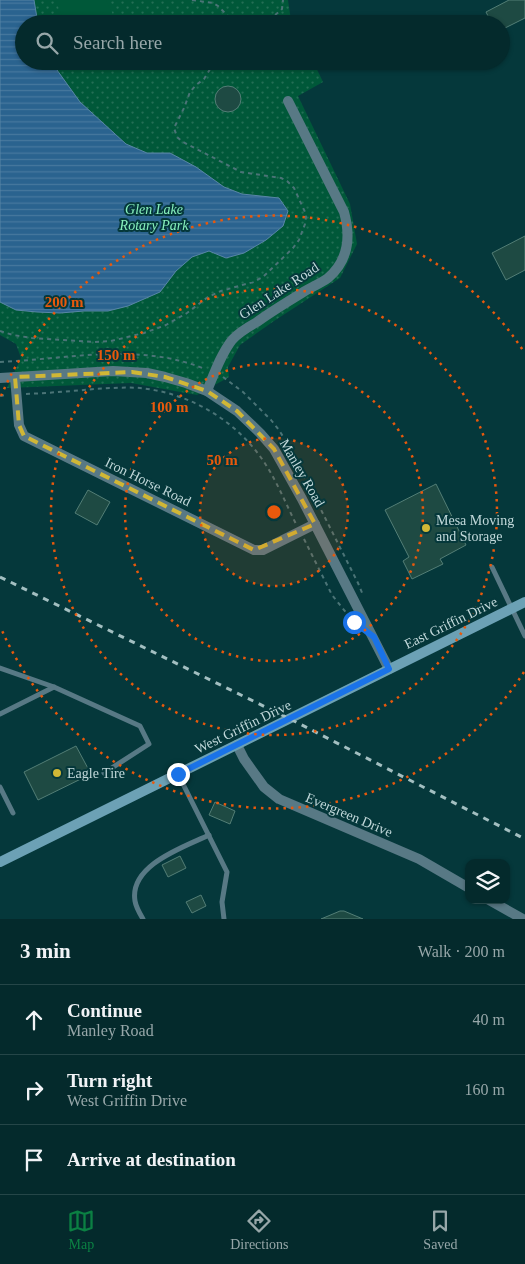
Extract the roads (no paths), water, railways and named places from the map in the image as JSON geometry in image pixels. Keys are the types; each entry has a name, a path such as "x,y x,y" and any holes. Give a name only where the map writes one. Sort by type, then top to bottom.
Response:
{"main road":[{"name":"East Griffin Drive","path":"389,669 525,602"},
{"name":"West Griffin Drive","path":"0,862 389,669"}],"street":[{"name":"Glen Lake Road","path":"206,391 221,358 232,340 244,330 328,277 339,265 345,254 348,241 348,226 344,212 288,102"},
{"name":"Manley Road","path":"0,378 94,372 132,372 165,377 186,383 206,391 237,411 274,449 315,524 389,669"},
{"name":"Iron Horse Road","path":"15,377 18,425 24,436 254,550 263,550 315,524"},
{"name":"Evergreen Drive","path":"237,745 244,759 264,787 279,799 419,859 465,886"},
{"path":"496,904 523,919"}],"lane":[{"path":"492,567 525,636"},
{"path":"0,668 54,687 140,726 149,744 104,773"},
{"path":"0,714 54,687"},
{"path":"178,774 227,872 222,902 224,919"},
{"path":"0,787 13,813"},
{"path":"143,919 135,902 135,888 142,874 161,858 209,835"}],"water":[{"path":"0,0 34,0 36,15 15,15 15,70 57,70 80,102 126,144 147,153 170,153 196,167 224,187 242,194 279,198 288,211 283,226 266,240 244,253 226,258 209,251 192,257 176,271 160,292 128,306 108,311 60,313 16,310 0,302"}],"railway":[{"path":"0,577 290,719 525,839"}],"place":[{"name":"Mesa Moving and Storage","path":"426,528"},
{"name":"Eagle Tire","path":"57,773"}],"park label":[{"name":"Glen Lake Rotary Park","path":"154,217"}]}
